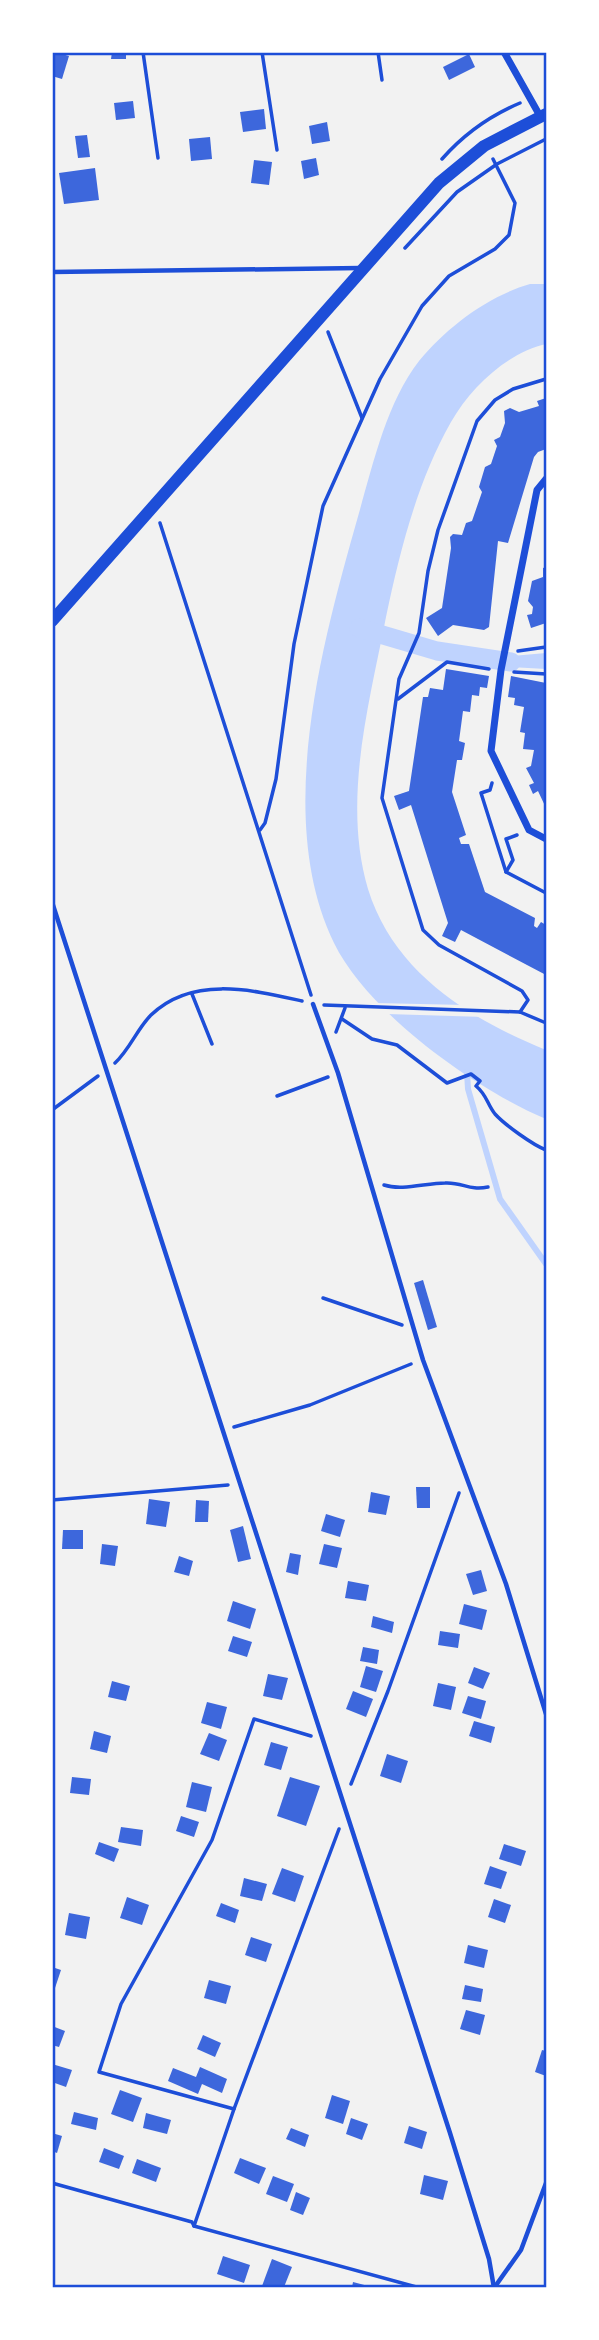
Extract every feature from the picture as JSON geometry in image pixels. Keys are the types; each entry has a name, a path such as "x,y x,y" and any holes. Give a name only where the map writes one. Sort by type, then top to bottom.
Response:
{"street":[{"path":"52,621 439,183 502,135 543,115 504,52"},
{"path":"547,478 537,490 501,670 491,751 529,830 547,839"}],"lane":[{"path":"52,272 344,266 364,268"},
{"path":"52,902 320,1738 347,1810 489,2259 494,2287"},
{"path":"313,1004 330,1047 423,1360 506,1584 547,1714"},
{"path":"494,2287 521,2250 547,2183"}],"path":[{"path":"143,52 158,158"},
{"path":"262,52 276,150"},
{"path":"378,52 382,80"},
{"path":"260,830 265,823 276,779 283,708 315,533 323,506 362,418 422,306 449,276 495,249 509,235 515,203 496,164 547,139"},
{"path":"316,321 330,335 362,418"},
{"path":"520,1012 528,1000 522,991 439,945 423,930 382,798 400,679 419,633 428,571 438,530 477,421 495,400 513,389 547,379"},
{"path":"147,511 163,526 313,1004"},
{"path":"505,651 547,646"},
{"path":"396,700 447,662 547,674"},
{"path":"490,790 481,793 506,872 547,893"},
{"path":"506,839 513,860 506,872"},
{"path":"52,1110 106,1070 130,1047 150,1016 172,1000 212,988 252,991 345,1008 520,1012 547,1022"},
{"path":"191,994 212,1044"},
{"path":"330,1047 345,1008"},
{"path":"342,1020 372,1039 397,1045 439,1080 455,1083 471,1074 480,1081 476,1086 487,1095 495,1113 535,1145 547,1150"},
{"path":"277,1096 338,1073"},
{"path":"371,1182 389,1187 442,1182 456,1183 472,1190 488,1187"},
{"path":"323,1298 414,1329"},
{"path":"223,1430 310,1405 423,1360"},
{"path":"194,2226 234,2109 347,1810 351,1780 388,1691 466,1473"},
{"path":"52,1500 240,1483"},
{"path":"234,2109 99,2072 121,2004 212,1840 254,1719 320,1738"},
{"path":"52,2183 192,2222 194,2226 421,2287"}],"water":[{"path":"530,284 546,284 546,344 532,348 504,363 469,396 439,445 411,517 391,592 366,718 357,821 368,889 380,919 396,945 416,969 463,1008 546,1050 546,1119 518,1106 457,1069 397,1022 371,996 334,943 316,894 307,841 306,785 310,728 319,672 345,563 390,414 408,377 442,336 469,314 499,296"},
{"path":"546,653 546,669 510,667 512,656"}],"pier":[{"path":"375,1003 465,1005 485,1017 387,1014"}],"building":[{"path":"55,52 69,56 62,79 52,76"},
{"path":"112,52 126,52 126,59 111,59"},
{"path":"469,54 475,67 449,80 443,67"},
{"path":"133,101 135,118 116,120 114,103"},
{"path":"264,109 266,129 243,132 240,112"},
{"path":"327,122 330,141 312,144 309,126"},
{"path":"87,135 90,157 78,158 75,136"},
{"path":"210,137 212,159 191,161 189,139"},
{"path":"316,158 319,175 304,179 301,161"},
{"path":"254,160 272,162 269,185 251,183"},
{"path":"95,168 99,200 64,204 59,173"},
{"path":"546,398 546,449 534,457 508,543 498,541 489,627 484,630 453,625 438,636 426,618 442,608 451,548 450,537 453,534 462,535 466,523 472,521 482,492 479,487 485,467 491,464 497,446 494,440 500,437 505,423 504,411 510,408 519,412 539,406 537,401"},
{"path":"546,567 546,623 531,628 527,615 532,614 533,607 528,601 532,581 543,577 543,568"},
{"path":"446,669 489,676 487,688 480,687 479,696 472,695 470,712 463,711 459,741 465,743 462,760 457,760 452,792 466,835 459,838 461,844 469,844 485,892 535,918 534,926 537,928 541,922 546,925 546,975 461,930 455,942 442,936 448,923 411,805 399,810 394,796 409,791 423,697 428,697 430,688 443,690"},
{"path":"511,676 546,683 546,808 538,791 533,794 529,785 534,783 526,768 531,766 534,750 523,749 525,733 520,732 524,707 514,705 515,698 508,697"},
{"path":"423,1280 437,1327 428,1330 414,1283"},
{"path":"416,1487 430,1487 430,1508 417,1508"},
{"path":"371,1492 390,1496 386,1515 368,1512"},
{"path":"149,1499 170,1502 166,1527 146,1524"},
{"path":"196,1500 209,1501 208,1522 195,1522"},
{"path":"326,1514 345,1520 340,1537 321,1531"},
{"path":"243,1526 251,1559 238,1562 230,1530"},
{"path":"63,1530 83,1530 83,1549 62,1549"},
{"path":"102,1544 118,1546 115,1566 100,1564"},
{"path":"324,1544 342,1548 337,1568 319,1564"},
{"path":"290,1553 301,1555 298,1575 286,1572"},
{"path":"179,1556 193,1561 189,1576 174,1572"},
{"path":"481,1570 487,1591 473,1595 466,1574"},
{"path":"348,1581 369,1585 366,1601 345,1598"},
{"path":"233,1601 256,1609 250,1629 227,1621"},
{"path":"464,1604 487,1610 482,1630 459,1624"},
{"path":"373,1616 394,1622 392,1633 371,1627"},
{"path":"440,1631 460,1634 458,1648 438,1645"},
{"path":"233,1636 252,1642 247,1657 228,1651"},
{"path":"363,1647 379,1650 377,1664 360,1661"},
{"path":"366,1666 383,1671 376,1692 360,1687"},
{"path":"474,1667 490,1673 483,1689 468,1683"},
{"path":"268,1674 288,1678 282,1700 263,1696"},
{"path":"112,1681 130,1686 126,1701 108,1697"},
{"path":"438,1683 456,1687 451,1710 433,1706"},
{"path":"353,1691 373,1699 366,1717 346,1709"},
{"path":"468,1696 486,1701 481,1719 462,1713"},
{"path":"207,1702 227,1707 221,1729 201,1723"},
{"path":"474,1721 495,1727 491,1743 469,1736"},
{"path":"94,1731 111,1736 107,1753 90,1749"},
{"path":"209,1733 227,1740 219,1761 200,1754"},
{"path":"271,1742 288,1747 281,1770 264,1765"},
{"path":"387,1754 408,1761 401,1783 380,1776"},
{"path":"72,1777 91,1779 89,1795 70,1793"},
{"path":"290,1777 320,1786 306,1826 277,1816"},
{"path":"192,1782 212,1787 206,1812 186,1807"},
{"path":"181,1816 199,1822 194,1837 176,1831"},
{"path":"121,1827 143,1830 141,1846 118,1842"},
{"path":"99,1842 119,1849 114,1862 95,1854"},
{"path":"504,1844 526,1851 521,1866 499,1859"},
{"path":"490,1866 507,1872 501,1889 484,1884"},
{"path":"282,1868 304,1876 295,1902 272,1894"},
{"path":"244,1878 267,1884 262,1901 240,1896"},
{"path":"127,1897 149,1905 142,1925 120,1918"},
{"path":"494,1899 511,1905 505,1923 488,1917"},
{"path":"221,1903 239,1910 235,1923 216,1916"},
{"path":"69,1913 90,1917 86,1939 65,1935"},
{"path":"251,1937 272,1944 266,1962 245,1955"},
{"path":"468,1945 488,1950 484,1968 464,1963"},
{"path":"52,1967 61,1970 53,1994 52,1994"},
{"path":"209,1980 231,1986 226,2004 204,1998"},
{"path":"465,1985 483,1989 481,2002 462,1999"},
{"path":"466,2010 485,2015 480,2035 460,2029"},
{"path":"52,2026 65,2031 59,2047 52,2045"},
{"path":"203,2035 221,2043 215,2057 197,2049"},
{"path":"542,2050 546,2051 546,2076 535,2072"},
{"path":"52,2064 72,2070 66,2087 52,2082"},
{"path":"200,2067 227,2079 222,2093 202,2084 198,2094 168,2081 173,2068 196,2077"},
{"path":"120,2090 142,2098 133,2122 111,2114"},
{"path":"332,2095 350,2101 343,2124 325,2118"},
{"path":"74,2112 98,2118 96,2130 71,2124"},
{"path":"146,2113 171,2120 167,2134 143,2128"},
{"path":"351,2118 368,2124 362,2140 346,2134"},
{"path":"409,2126 427,2132 422,2149 404,2143"},
{"path":"291,2128 309,2135 305,2147 286,2139"},
{"path":"52,2133 62,2136 57,2153 52,2151"},
{"path":"104,2148 124,2156 119,2169 99,2162"},
{"path":"240,2158 266,2168 259,2184 234,2173"},
{"path":"137,2159 161,2168 156,2182 132,2173"},
{"path":"424,2175 448,2181 443,2200 420,2194"},
{"path":"273,2176 294,2184 287,2202 266,2194"},
{"path":"296,2192 310,2198 303,2215 290,2210"},
{"path":"223,2256 250,2265 244,2283 217,2274"},
{"path":"272,2259 292,2267 284,2287 262,2286"},
{"path":"353,2282 372,2287 352,2287"}],"waterway":[{"path":"359,628 437,651 511,662"},
{"path":"467,1072 468,1089 500,1199 546,1264"}]}
